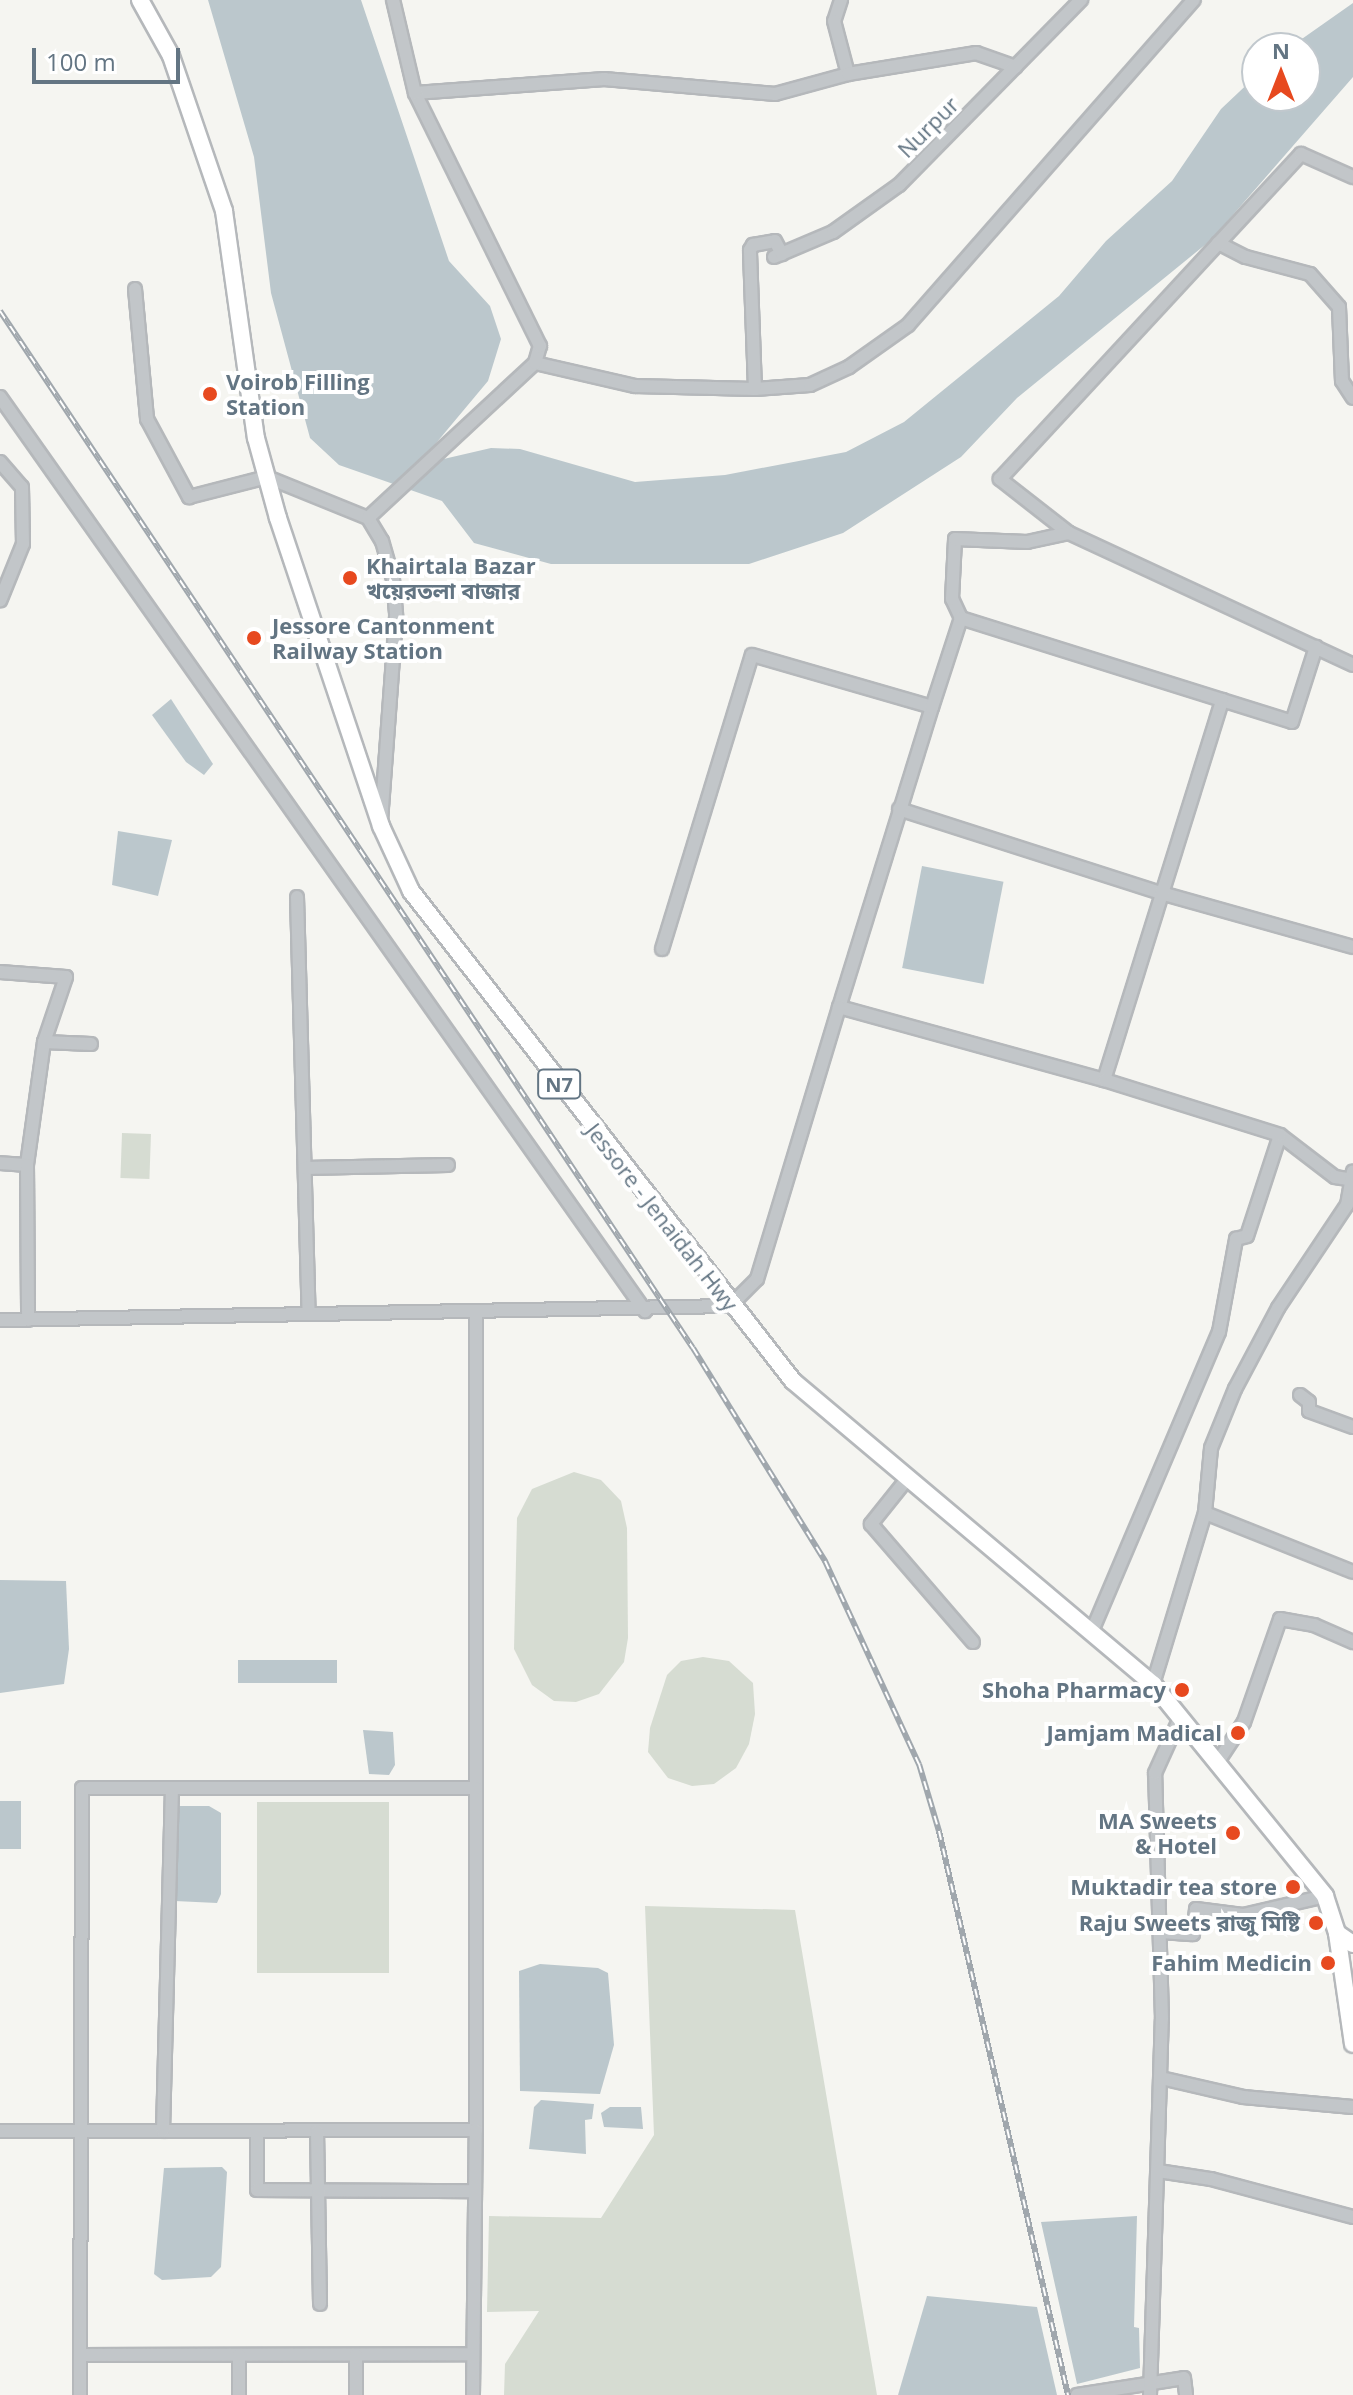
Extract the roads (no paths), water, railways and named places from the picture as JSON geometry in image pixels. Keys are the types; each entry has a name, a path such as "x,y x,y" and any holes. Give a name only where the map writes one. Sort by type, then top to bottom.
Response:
{"highway":[{"name":"Jessore - Jenaidah Hwy","path":"140,0 171,56 224,211 256,438 381,826 398,870 417,899 730,1306 793,1381 1153,1684 1219,1760 1325,1896 1337,1933"},
{"path":"1337,1933 1353,1944"},
{"name":"N7","path":"1337,1933 1353,2044"}],"street":[{"path":"368,518 535,363 539,334 511,294 415,93 393,0"},
{"path":"841,0 834,21 848,74"},
{"name":"Nurpur","path":"755,389 748,313 750,250 753,245 775,241 778,256 833,232 899,185 1081,0"},
{"path":"535,363 635,386 755,389 810,385 849,367 908,325 1194,0"},
{"path":"415,93 604,79 775,94 848,74 976,53 1016,67"},
{"path":"1353,177 1301,154 1000,479 1069,533 1353,665"},
{"path":"1218,243 1246,257 1310,274 1339,307 1342,381 1353,398"},
{"path":"135,289 147,419 189,497 267,477 368,518 390,561 396,617 381,826"},
{"path":"0,397 645,1311"},
{"path":"0,462 22,487 23,544 0,601"},
{"path":"0,1320 645,1311 730,1306 757,1279 899,809 961,618 952,599 955,539 1027,542 1069,533"},
{"path":"961,618 1292,722 1316,647"},
{"path":"662,949 752,655 932,707"},
{"path":"1104,1080 1222,700"},
{"path":"899,809 1161,893 1353,947"},
{"path":"297,897 309,1314"},
{"path":"0,972 66,977 44,1042 27,1165 28,1320"},
{"path":"839,1007 1104,1080 1280,1135 1335,1177 1353,1180"},
{"path":"44,1042 91,1044"},
{"path":"1092,1631 1219,1332 1236,1239 1247,1236 1280,1135"},
{"path":"0,1163 27,1165"},
{"path":"305,1168 448,1165"},
{"path":"1153,1684 1205,1513 1211,1448 1235,1389 1278,1308 1347,1205 1353,1172"},
{"path":"473,2395 476,1311"},
{"path":"1300,1395 1309,1402 1309,1411 1353,1427"},
{"path":"907,1479 871,1524 973,1642"},
{"path":"1205,1513 1353,1572"},
{"path":"1219,1760 1244,1722 1280,1619 1314,1625 1353,1642"},
{"path":"1150,2388 1161,2078 1161,1932 1155,1773 1180,1718"},
{"path":"80,2395 82,1788 476,1788"},
{"path":"163,2131 172,1788"},
{"path":"1161,1932 1193,1934 1196,1909 1243,1915 1325,1896"},
{"path":"1161,2078 1243,2097 1353,2107"},
{"path":"0,2131 476,2130"},
{"path":"257,2131 257,2190 475,2191"},
{"path":"317,2131 320,2304"},
{"path":"1158,2171 1211,2179 1353,2217"},
{"path":"80,2355 473,2354"},
{"path":"239,2355 239,2395"},
{"path":"356,2355 356,2395"},
{"path":"1077,2395 1150,2388 1184,2378 1186,2395"}],"railway":[{"path":"0,311 693,1348 825,1561 919,1764 939,1831 1068,2395"}],"place":[{"name":"Voirob Filling Station","path":"210,394"},
{"name":"Khairtala Bazar খয়েরতলা বাজার","path":"350,578"},
{"name":"Jessore Cantonment Railway Station","path":"254,638"},
{"name":"Shoha Pharmacy","path":"1182,1690"},
{"name":"Jamjam Madical","path":"1238,1733"},
{"name":"MA Sweets & Hotel","path":"1233,1833"},
{"name":"Muktadir tea store","path":"1293,1887"},
{"name":"Raju Sweets রাজু মিষ্টি","path":"1316,1923"},
{"name":"Fahim Medicin","path":"1328,1963"}]}
